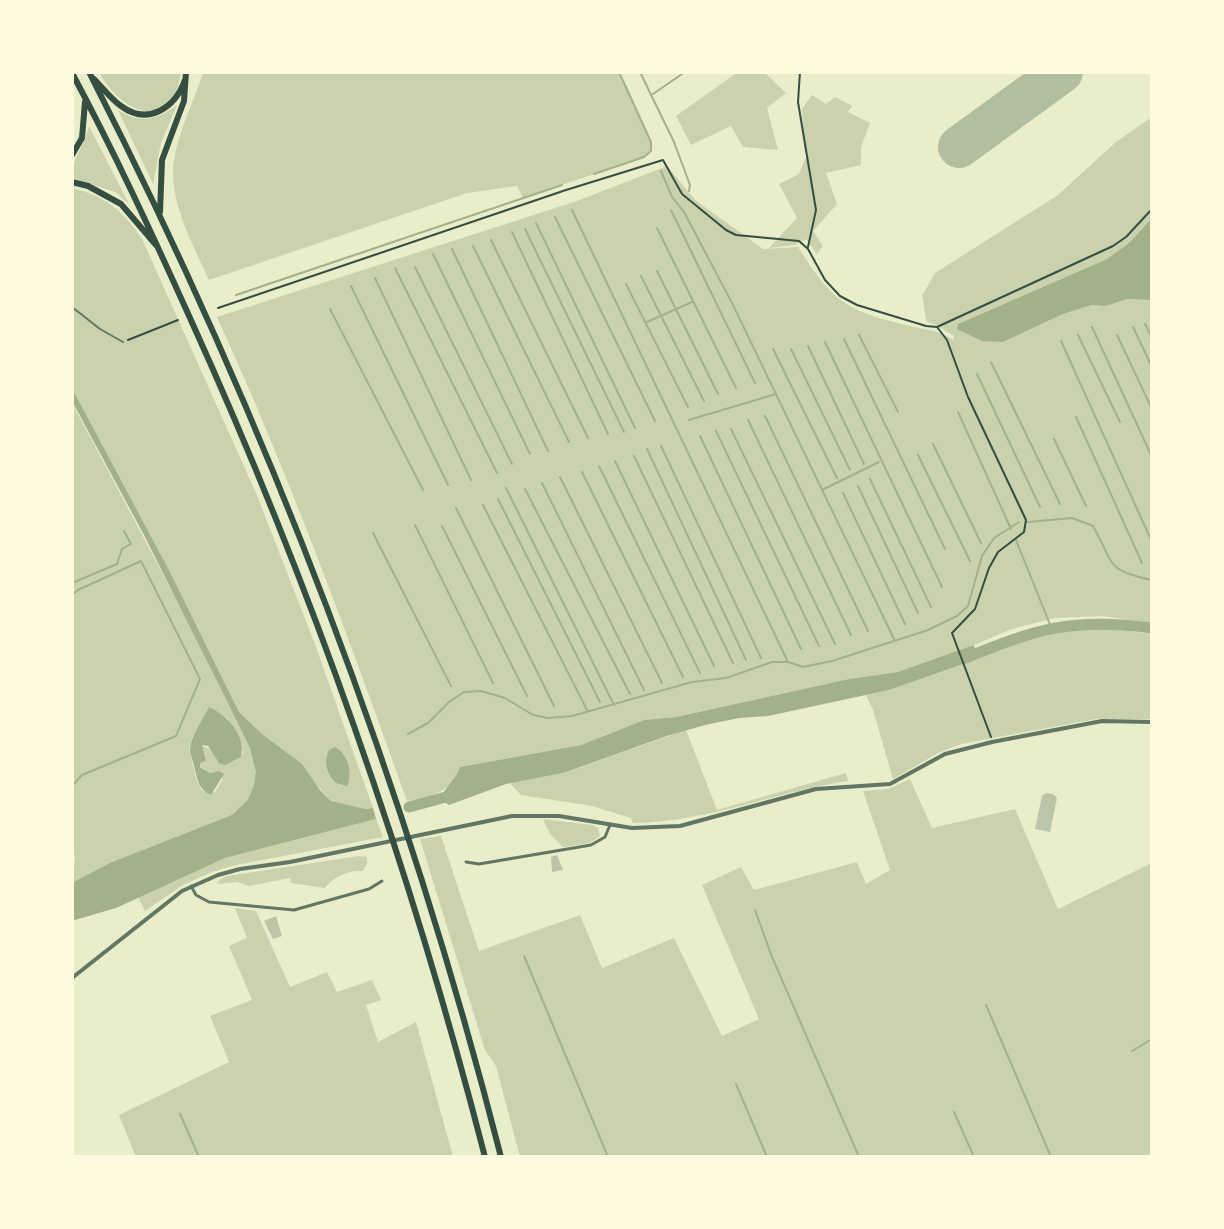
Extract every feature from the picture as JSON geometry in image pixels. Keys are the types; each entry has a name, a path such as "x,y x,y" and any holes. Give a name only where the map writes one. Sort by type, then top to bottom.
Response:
{"highway":[{"path":"72,73 158,248 265,491 339,684 427,946 485,1157"},
{"path":"89,74 122,106 145,115 163,110 174,102 186,74"},
{"path":"89,74 160,216 240,392 357,688 408,832 501,1157"},
{"path":"160,216 162,160 184,101 186,74"},
{"path":"72,155 82,138 85,98"},
{"path":"72,182 88,186 121,204 158,248"}],"street":[{"path":"72,978 162,905 191,886 240,869 290,862 525,815 643,828 680,826 816,789 890,784 945,754 992,742 1102,721 1152,722"},
{"path":"466,862 479,864 591,845 605,837 610,825"},
{"path":"191,886 196,895 209,902 294,910 369,889 382,881"}],"lane":[{"path":"72,307 123,342"}],"path":[{"path":"800,72 798,102 816,210 808,249"},
{"path":"218,308 663,160 682,194 726,230 748,237 799,241 808,249 833,291 847,301 886,315 937,327 1113,246 1126,237 1152,209"},
{"path":"123,342 178,320"},
{"path":"937,327 947,340 968,397 1026,520 1024,532 998,552 975,609 954,629 952,637 992,742"}],"shaded area":[{"path":"99,72 181,72 176,92 168,104 157,110 145,111 120,98"},
{"path":"203,72 619,72 651,142 651,151 644,157 523,198 517,186 467,193 209,280 181,215 173,174 180,135"},
{"path":"738,72 764,72 786,93 767,108 778,150 743,147 731,126 691,145 676,116"},
{"path":"812,95 826,104 835,97 852,106 848,112 870,123 861,147 861,165 826,173 837,204 813,231 823,246 817,254 806,239 795,245 769,248 797,218 779,184 799,174 807,155 802,109"},
{"path":"177,105 161,143 153,184 118,110 141,119 155,117"},
{"path":"1152,117 1152,218 1130,242 1107,259 958,324 1003,342 1063,314 1092,305 1105,306 1127,299 1152,300 1152,623 1102,616 1054,618 1012,629 953,654 898,672 849,679 676,717 644,720 581,745 460,767 452,782 440,792 407,801 293,496 217,317 577,201 667,166 695,200 763,249 798,247 820,279 853,308 885,320 934,331 953,340 954,336 926,319 922,296 935,273 1058,195 1116,142"},
{"path":"89,126 129,204 115,192 72,178 74,164"},
{"path":"72,188 113,206 142,239 256,493 316,647 373,808 331,801 288,753 239,712 170,572 72,388"},
{"path":"1152,218 1152,300 1127,299 1106,306 1092,305 1063,314 1003,342 982,341 957,329 958,324 1107,259 1130,242"},
{"path":"72,388 170,572 239,712 302,764 331,801 373,808 376,819 225,858 116,908 75,920 72,920 72,883 110,863 232,815 248,800 256,772 250,748 226,699 145,537 72,401"},
{"path":"72,403 257,751 258,789 239,818 72,887 75,855 72,857","holes":["207,714 227,718 243,752 232,762 217,760 214,752 202,745 206,761 200,766 223,779 215,792 202,791 189,748 193,736"]},
{"path":"1095,627 1152,634 1152,719 1096,719 961,744 940,752 893,779 866,695 889,690 1051,631"},
{"path":"974,645 977,659 889,690 768,716 705,725 563,773 506,784 449,805 444,802 442,795 460,767 581,745 644,720 676,717 849,679 898,672"},
{"path":"209,707 234,727 242,749 241,757 225,765 219,763 208,746 202,745 206,761 200,763 200,767 210,773 219,771 224,774 211,795 200,785 190,751 194,734"},
{"path":"686,730 717,810 846,773 848,781 688,818 633,823 631,818 592,806 521,795 510,783 563,773"},
{"path":"335,747 348,764 347,786 336,783 327,768 327,754"},
{"path":"910,779 932,828 1015,809 1058,909 1152,863 1152,1157 520,1157 496,1066 485,1050 420,839 441,836 479,951 580,915 602,968 674,938 722,1036 759,1019 702,885 741,867 754,890 857,862 866,884 890,870 863,791 888,789"},
{"path":"376,819 383,837 212,872 183,885 145,911 138,897 225,858"},
{"path":"543,819 592,825 598,828 600,836 590,843 563,847 550,834"},
{"path":"367,857 363,871 342,875 325,888 291,883 290,878 249,886 237,882 218,884 227,876"},
{"path":"235,908 256,911 290,987 327,972 337,992 372,980 381,1000 366,1005 378,1042 416,1022 453,1157 136,1157 119,1115 229,1062 210,1016 252,1000 229,946 247,938"}],"building":[{"path":"1046,793 1057,798 1050,832 1035,829 1042,796"},
{"path":"557,855 563,870 552,872 551,857"},
{"path":"276,916 282,936 273,939 264,921"}],"waterway":[{"path":"594,174 644,157 651,151 651,142 619,72"},
{"path":"640,72 674,142 690,185 689,191"},
{"path":"653,94 685,72"},
{"path":"661,171 672,197 684,212 733,305 894,639"},
{"path":"236,295 562,185"},
{"path":"572,210 787,660"},
{"path":"671,210 755,383"},
{"path":"555,217 655,421"},
{"path":"536,223 635,428"},
{"path":"657,228 736,388"},
{"path":"525,229 624,432"},
{"path":"512,232 608,434"},
{"path":"491,240 588,438"},
{"path":"473,246 569,442"},
{"path":"452,249 548,451"},
{"path":"433,254 530,454"},
{"path":"415,267 512,464"},
{"path":"395,268 497,473"},
{"path":"657,271 718,394"},
{"path":"641,276 704,401"},
{"path":"375,278 471,480"},
{"path":"626,284 688,407"},
{"path":"351,286 448,485"},
{"path":"647,322 692,302"},
{"path":"330,309 423,490"},
{"path":"1145,324 1152,338"},
{"path":"1092,327 1152,457"},
{"path":"1133,327 1152,367"},
{"path":"859,335 898,412"},
{"path":"1078,335 1120,422"},
{"path":"1117,335 1152,409"},
{"path":"844,339 945,549"},
{"path":"1061,341 1152,542"},
{"path":"825,342 942,587"},
{"path":"808,346 864,464"},
{"path":"773,349 837,478"},
{"path":"791,349 850,470"},
{"path":"991,362 1060,504"},
{"path":"977,374 1040,507"},
{"path":"689,420 776,394"},
{"path":"958,412 1011,529"},
{"path":"765,416 868,631"},
{"path":"1076,417 1142,563"},
{"path":"748,420 851,635"},
{"path":"731,429 835,644"},
{"path":"716,431 819,646"},
{"path":"700,436 801,649"},
{"path":"1054,439 1086,506"},
{"path":"933,444 981,543"},
{"path":"661,446 761,658"},
{"path":"647,449 746,660"},
{"path":"918,455 970,561"},
{"path":"634,456 733,663"},
{"path":"615,461 714,666"},
{"path":"824,489 879,462"},
{"path":"599,466 700,673"},
{"path":"582,472 683,677"},
{"path":"560,477 662,683"},
{"path":"870,479 931,607"},
{"path":"542,483 644,690"},
{"path":"858,486 918,613"},
{"path":"506,488 614,705"},
{"path":"525,489 630,694"},
{"path":"843,493 905,624"},
{"path":"498,499 600,702"},
{"path":"483,505 587,710"},
{"path":"456,508 554,706"},
{"path":"1028,522 1072,518 1093,526 1118,569 1152,580"},
{"path":"408,734 428,723 464,692 481,691 505,698 533,715 548,718 572,716 692,682 726,678 772,662 788,662 803,667 832,661 928,630 957,616 968,606 982,556 994,538 1019,522"},
{"path":"415,525 493,683"},
{"path":"442,526 527,696"},
{"path":"72,583 117,564 122,549 131,544 124,531"},
{"path":"373,533 451,686"},
{"path":"1016,540 1051,627"},
{"path":"72,595 141,561 200,679 176,736 82,775 72,786"},
{"path":"963,659 1055,628 1099,624 1152,628"},
{"path":"409,807 457,794"},
{"path":"755,910 772,957 859,1157"},
{"path":"524,956 608,1157"},
{"path":"986,1005 1051,1157"},
{"path":"1132,1051 1152,1039"},
{"path":"736,1084 767,1157"},
{"path":"954,1112 974,1157"},
{"path":"180,1114 199,1157"}],"runway":[{"path":"959,147 1062,72"}]}
